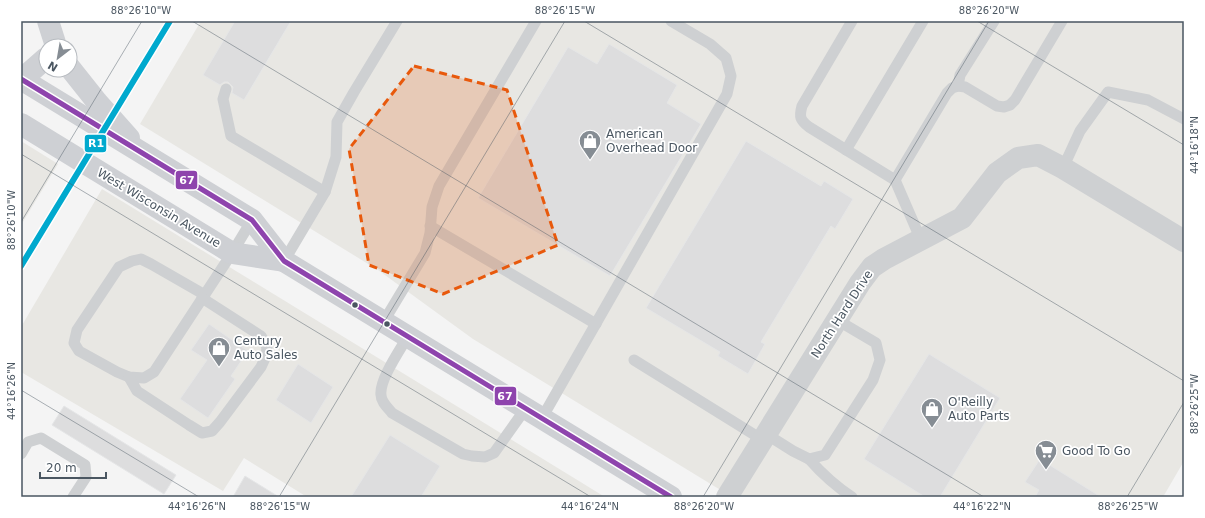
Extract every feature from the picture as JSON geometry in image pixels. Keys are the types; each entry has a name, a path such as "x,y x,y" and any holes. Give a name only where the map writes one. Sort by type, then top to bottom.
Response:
{"main road":[{"path":"21,80 38,65"},
{"path":"21,74 21,80"},
{"path":"78,78 141,152"},
{"name":"West Wisconsin Avenue","path":"21,80 252,220 284,261 671,497"},
{"name":"West Wisconsin Avenue","path":"21,124 232,253 284,261"}],"street":[{"name":"North Hard Drive","path":"727,497 860,283 872,267 884,259 962,218 997,173 1018,158 1038,155 1063,168 1184,241"}],"lane":[{"path":"284,261 325,192 336,157 337,122 397,21"},
{"path":"384,321 425,253 432,207 439,186 536,21"},
{"path":"408,336 382,384 380,396 392,413 463,454 485,457 494,453 534,413 596,324 727,94 731,76 726,58 710,44 671,21"},
{"path":"852,21 802,106 800,113 802,122 895,180 921,240"},
{"path":"846,150 923,21"},
{"path":"958,86 960,75 994,21"},
{"path":"895,180 947,93 952,88 958,86 965,87 997,106 1004,107 1010,105 1015,100 1062,21"},
{"path":"226,89 223,99 231,136 325,192"},
{"path":"1063,168 1080,131 1108,92 1148,100 1184,119"},
{"path":"130,377 137,391 202,433 212,430 220,422 261,367 266,356 267,347 261,336 204,297 141,259 119,267 77,330 74,343 79,351 117,372 130,377 144,378 154,372 204,297 252,220"},
{"path":"430,226 596,324"},
{"path":"809,459 826,455 873,380 880,360 876,343 837,320"},
{"path":"634,360 765,437 809,459 836,487 852,497"},
{"path":"21,454 28,442 41,438 85,465 86,478 74,497"}],"highlighted area":[{"path":"414,66 507,90 558,245 443,294 369,265 349,149"}],"shaded area":[{"path":"201,21 1184,21 1184,461 1163,497 732,497 473,339 378,270 140,124"},
{"path":"21,141 58,164 21,225"},
{"path":"102,189 605,497 307,497 244,458 223,491 21,372 21,327"}],"building":[{"path":"235,21 291,21 244,100 232,93 233,87 228,82 224,82 220,85 203,75"},
{"name":"American Overhead Door","path":"609,44 677,85 667,103 701,124 610,276 478,198 568,47 597,64"},
{"path":"746,141 821,186 824,181 853,199 835,229 831,226 761,342 765,344 748,374 718,356 720,352 646,308"},
{"name":"Century Auto Sales","path":"209,324 248,351 231,376 235,379 208,418 180,399 207,360 191,350"},
{"name":"O'Reilly Auto Parts","path":"929,354 1000,398 940,497 925,497 864,459"},
{"path":"298,364 333,387 311,423 276,400"},
{"path":"64,406 176,475 164,494 52,425"},
{"path":"390,435 440,466 421,497 351,497"},
{"name":"Good To Go","path":"1040,459 1101,497 1035,497 1039,490 1025,482"},
{"path":"245,476 279,497 233,497"}],"transit line":[{"name":"R1","path":"21,266 170,21"},
{"name":"67","path":"21,79 252,220 284,261 671,497"}],"place":[{"name":"American Overhead Door","path":"590,160"},
{"name":"Century Auto Sales","path":"219,368"},
{"name":"O'Reilly Auto Parts","path":"932,428"},
{"name":"Good To Go","path":"1046,470"}]}
